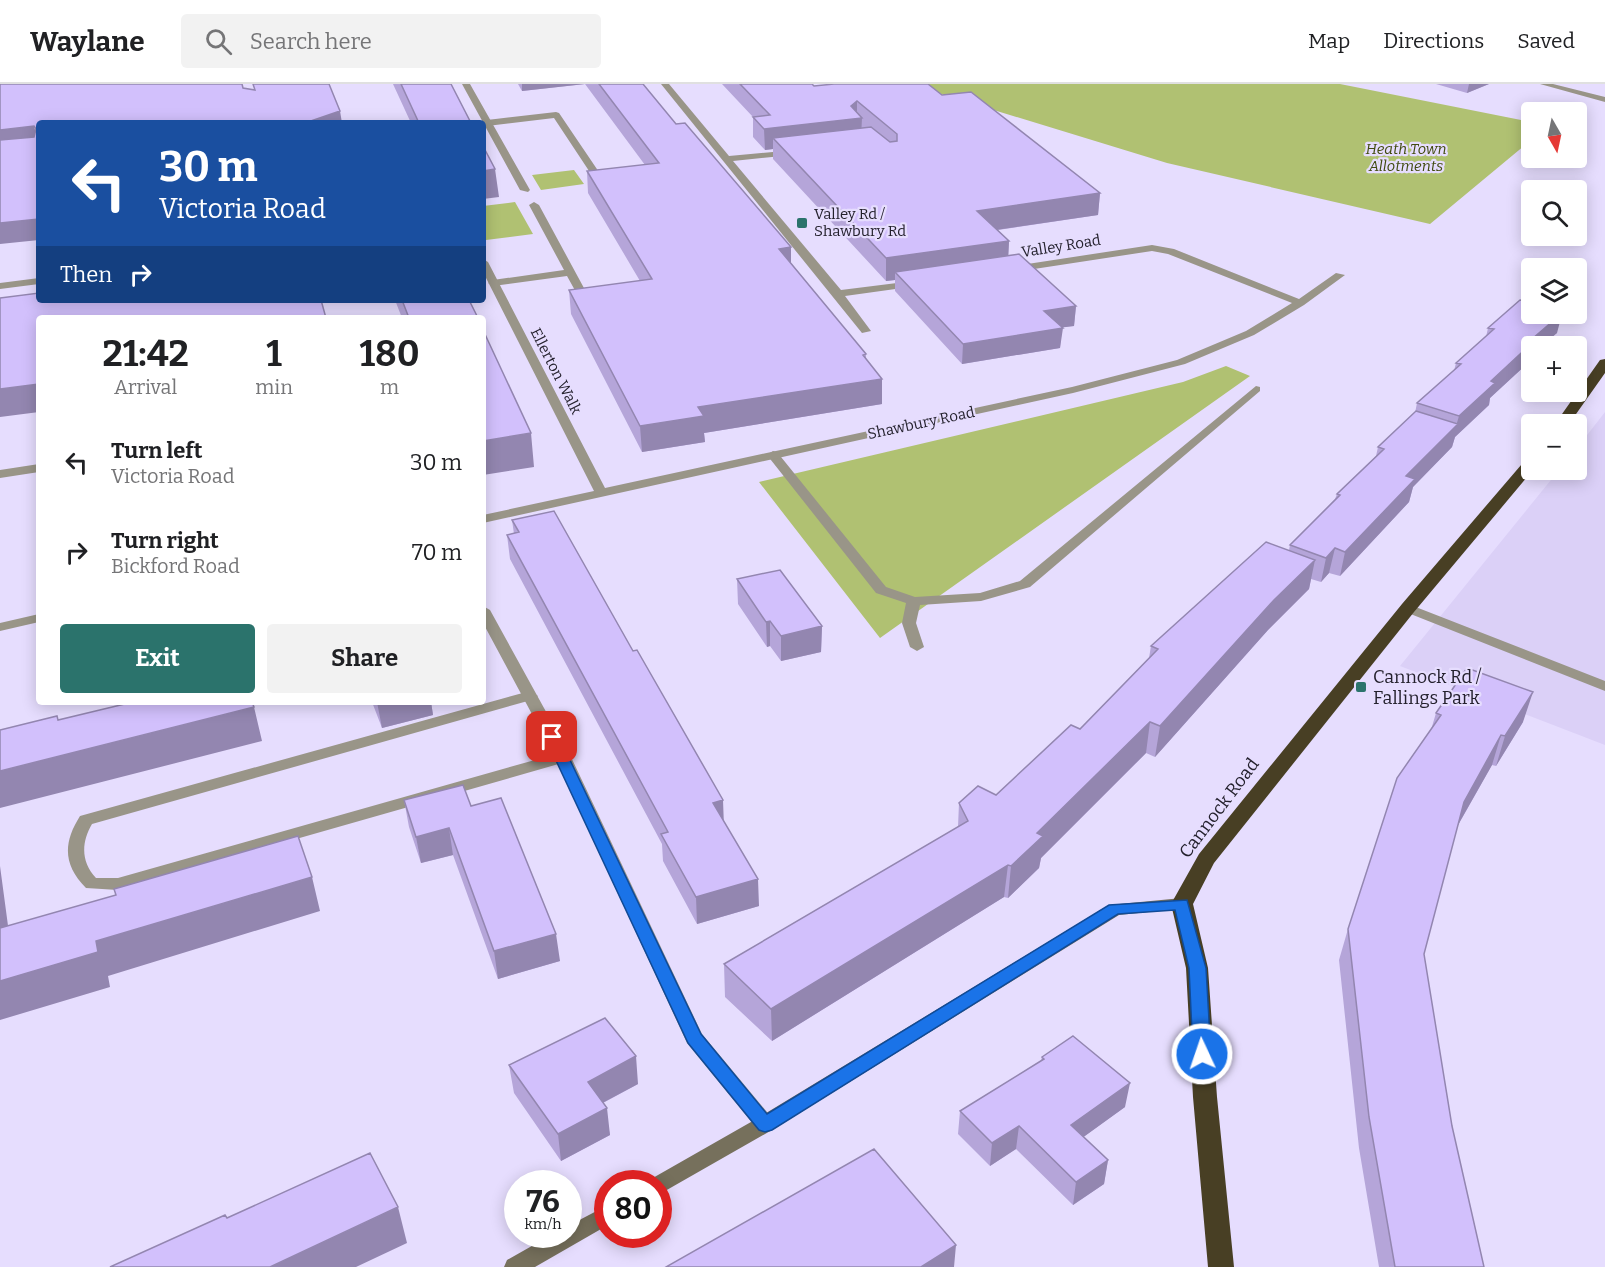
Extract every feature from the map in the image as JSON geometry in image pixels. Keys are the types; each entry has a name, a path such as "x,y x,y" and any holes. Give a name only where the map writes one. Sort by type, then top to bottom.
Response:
{"highway":[{"path":"1569,414 1605,363"},
{"name":"Cannock Road","path":"1182,904 1206,859 1408,608 1521,474"},
{"path":"1182,904 1197,968 1205,1097 1221,1267"}],"street":[{"path":"466,84 485,120"},
{"path":"665,84 866,331"},
{"path":"1544,84 1574,88 1605,100"},
{"path":"525,190 487,123 555,115 600,181"},
{"path":"726,159 805,150"},
{"path":"534,205 586,301"},
{"name":"Valley Road","path":"1003,270 1152,248 1170,251 1300,303"},
{"name":"Ellerton Walk","path":"486,268 602,493"},
{"path":"494,283 571,272"},
{"name":"Shawbury Road","path":"486,518 1073,390 1181,362 1250,333 1300,303 1340,275"},
{"path":"0,286 36,281"},
{"path":"838,294 924,282"},
{"path":"773,455 881,590 914,601 981,597 1025,584 1256,388"},
{"path":"0,474 36,468"},
{"path":"914,601 909,623 917,647"},
{"path":"1408,608 1605,686"},
{"path":"486,615 563,757 694,1038 765,1124"},
{"path":"0,627 36,619"},
{"path":"530,696 86,820 76,837 75,854 83,876 92,884 118,884 563,757"},
{"path":"672,1177 765,1124 1115,909 1182,904"},
{"path":"515,1267 594,1222"}],"shaded area":[{"path":"1605,412 1605,745 1400,666 1551,480 1587,480 1587,435"}],"green space":[{"name":"Heath Town Allotments","path":"909,84 1340,84 1521,120 1521,148 1430,224 1167,163"},
{"path":"574,170 584,184 541,190 532,175"},
{"path":"515,202 533,234 486,240 486,206"},
{"path":"1226,366 1250,376 880,638 759,482 1183,382"}],"building":[{"path":"0,84 242,84 243,88 255,90 253,84 329,84 340,111 314,120 36,120 36,129 34,126 0,130"},
{"path":"401,84 451,84 469,120 418,120"},
{"path":"599,84 643,84 676,124 685,123 791,247 779,249 866,354 863,355 882,379 698,407 704,416 640,426 569,290 652,279 587,171 659,163"},
{"path":"740,84 812,84 814,86 928,84 942,95 971,92 1100,193 977,211 1009,241 886,258 773,138 871,127 890,142 897,141 897,134 857,101 851,106 862,118 764,129 753,117 770,115"},
{"path":"36,129 36,219 0,223 0,140 34,137"},
{"path":"486,152 495,169 486,170"},
{"path":"1019,254 1076,306 1044,311 1063,328 963,344 895,272"},
{"path":"36,293 36,303 322,303 325,315 36,315 36,384 0,389 0,298"},
{"path":"1520,300 1521,324 1549,324 1535,336 1521,336 1521,353 1491,381 1495,383 1459,416 1417,403 1461,364 1456,363 1494,329 1488,328"},
{"path":"403,303 470,303 476,315 408,315"},
{"path":"486,336 531,433 486,440"},
{"path":"1416,411 1458,424 1406,476 1415,479 1345,552 1335,548 1326,558 1290,545 1340,495 1337,494 1384,449 1378,447"},
{"path":"554,511 633,651 637,650 723,800 713,803 758,879 696,897 661,834 668,832 507,535 519,532 512,520"},
{"path":"1266,542 1315,560 1274,600 1160,726 1150,722 1037,833 1043,836 1011,866 1008,865 771,1009 724,964 968,821 959,803 978,786 996,795 1071,725 1080,729 1158,649 1151,646"},
{"path":"780,570 822,626 781,636 770,621 766,622 737,579"},
{"path":"1467,668 1533,692 1505,736 1501,735 1464,802 1424,954 1452,1126 1484,1267 1395,1267 1369,1117 1348,929 1397,778 1441,715 1436,713"},
{"path":"120,705 253,705 254,707 0,771 0,730 57,716 58,720"},
{"path":"463,785 471,806 501,798 556,934 494,951 449,828 416,837 404,800"},
{"path":"298,836 312,877 96,941 98,952 0,981 0,928 116,895 114,889"},
{"path":"605,1018 636,1056 588,1082 607,1108 558,1134 509,1065"},
{"path":"1073,1036 1130,1083 1071,1125 1108,1160 1076,1182 1019,1126 992,1143 960,1111 1044,1059 1042,1057"},
{"path":"874,1149 956,1245 921,1267 666,1267"},
{"path":"370,1153 398,1207 270,1267 110,1267 225,1215 227,1218"}],"place":[{"name":"Valley Rd / Shawbury Rd","path":"802,223"},
{"name":"Cannock Rd / Fallings Park","path":"1361,687"}],"route":[{"path":"552,737 694,1038 765,1124 1115,909 1182,904 1197,968 1202,1054"}]}
